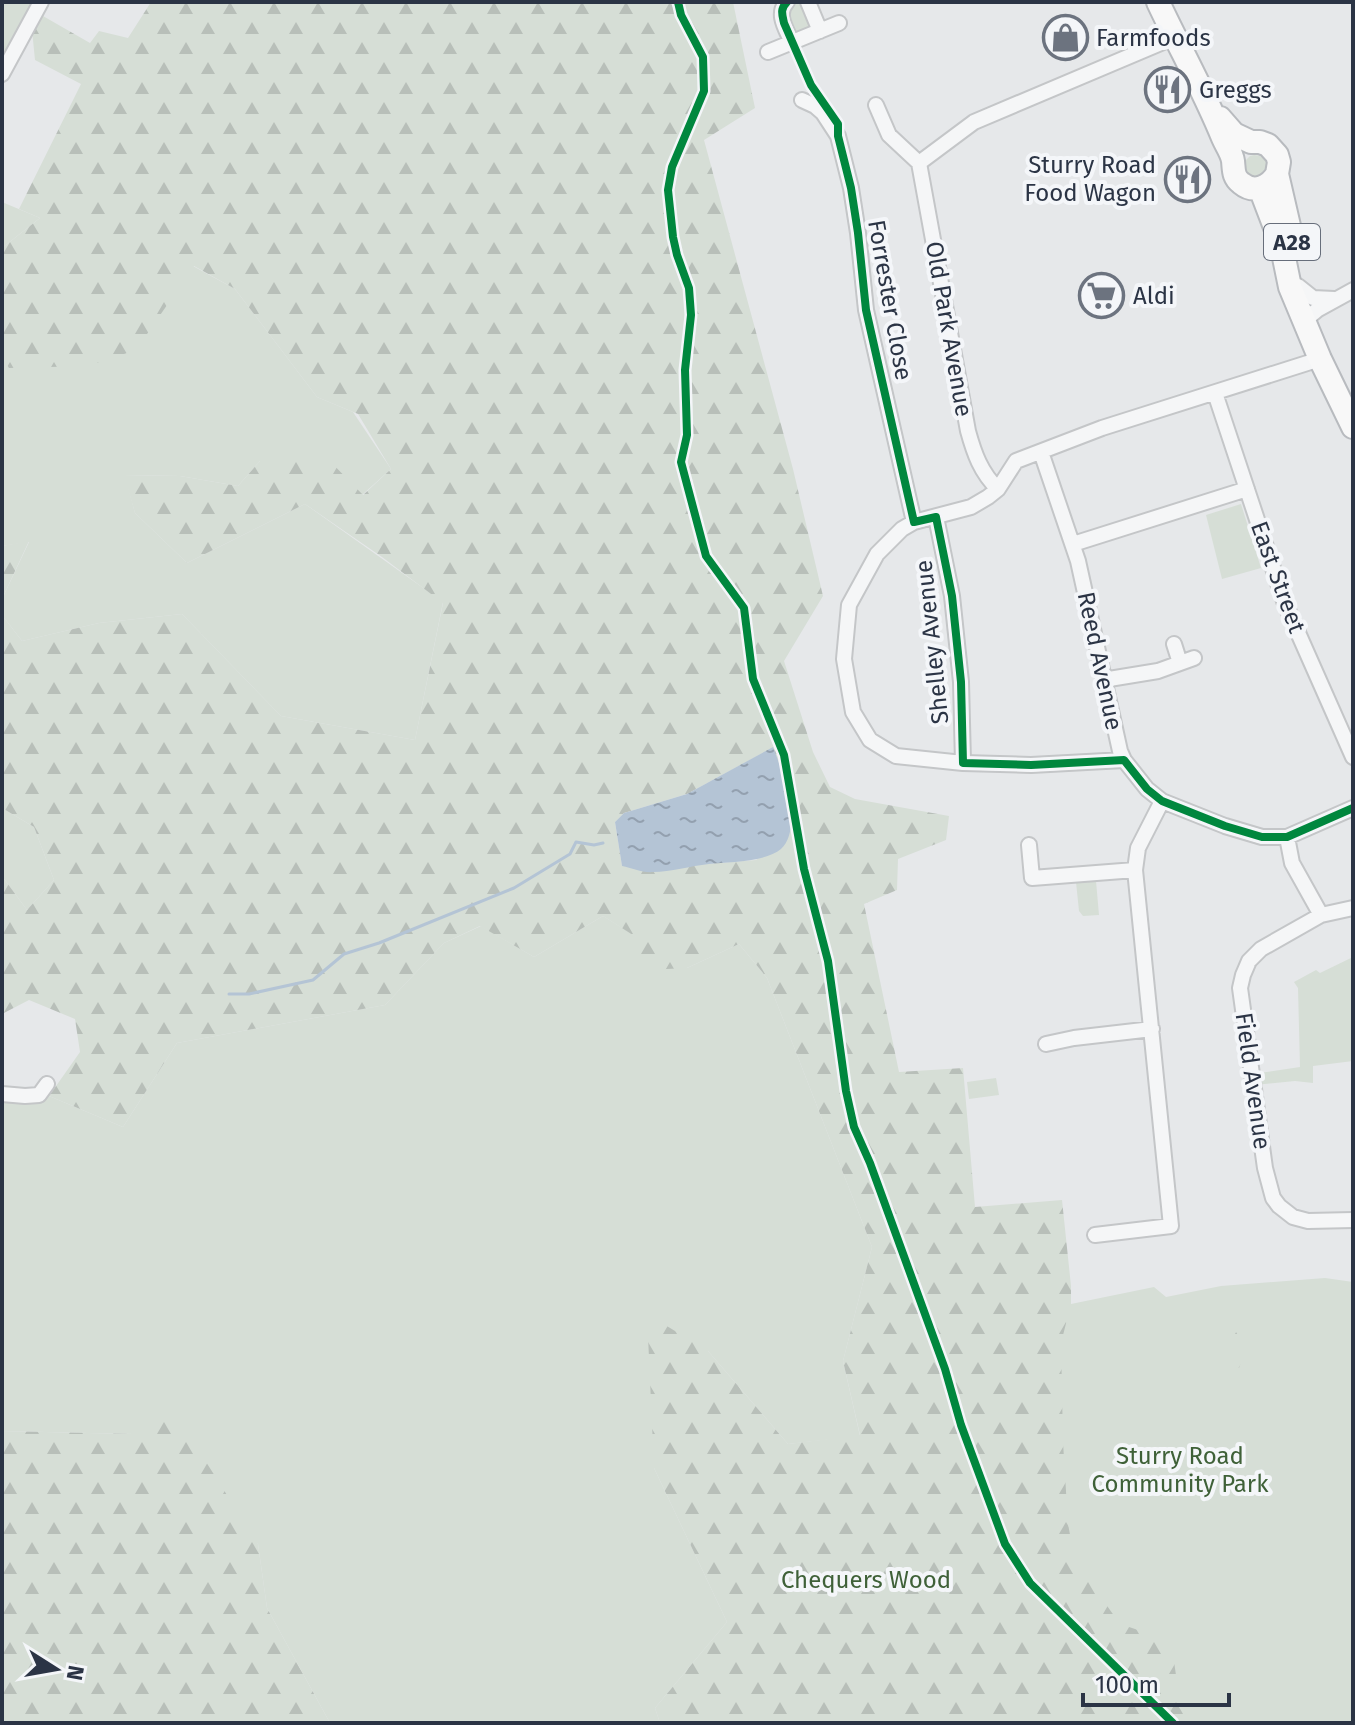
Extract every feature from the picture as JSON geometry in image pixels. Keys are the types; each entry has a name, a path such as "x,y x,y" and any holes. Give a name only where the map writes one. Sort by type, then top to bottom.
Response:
{"highway":[{"name":"A28","path":"1158,2 1211,109 1233,160 1237,180 1248,187 1269,181"},
{"name":"A28","path":"1211,109 1234,134 1272,148 1279,162 1269,181 1290,287 1353,427"},
{"path":"1233,160 1239,148 1251,142"},
{"name":"A28","path":"1269,181 1291,229 1303,316"}],"street":[{"path":"2,74 41,2"},
{"path":"787,2 781,13 792,43"},
{"path":"808,2 820,31"},
{"path":"768,52 839,23"},
{"path":"876,105 889,135 919,163 974,122 1175,37"},
{"name":"Forrester Close","path":"802,100 823,113 838,136 851,188 866,310 914,522"},
{"name":"Old Park Avenue","path":"919,163 968,431 982,469 998,489"},
{"path":"1298,286 1313,298 1335,299"},
{"path":"1303,316 1353,290"},
{"path":"1124,760 1031,765 963,763 896,756 870,740 853,712 844,659 849,605 877,554 902,529 914,522 971,507 988,497 998,489 1016,461 1102,428 1320,359"},
{"name":"East Street","path":"1212,394 1284,601 1353,757"},
{"name":"Reed Avenue","path":"1041,452 1073,544 1120,751 1147,789 1162,801 1262,837 1287,837 1353,808"},
{"path":"1073,544 1247,489"},
{"name":"Shelley Avenue","path":"936,517 952,596 961,682 963,763"},
{"path":"1174,644 1180,663"},
{"path":"1103,680 1158,671 1194,658"},
{"path":"1095,1235 1171,1226 1135,870 1138,848 1162,801"},
{"path":"1287,837 1292,863 1321,915"},
{"path":"1029,845 1032,878 1135,870"},
{"name":"Field Avenue","path":"1353,908 1321,915 1261,949 1249,961 1240,988 1265,1168 1273,1198 1293,1217 1308,1221 1353,1220"},
{"path":"1046,1044 1152,1029"},
{"path":"2,1094 39,1095 47,1084"}],"green space":[{"path":"2,2 37,2 2,64"},
{"name":"Chequers Wood","path":"151,2 733,2 755,108 704,140 793,469 823,596 784,661 813,752 830,787 855,799 949,816 946,840 898,859 897,890 864,904 899,1072 963,1068 975,1207 1062,1200 1071,1286 1071,1304 1061,1343 1063,1442 1068,1524 1075,1561 1120,1624 1171,1641 1177,1682 1209,1723 660,1723 655,1708 727,1622 654,1468 647,1314 708,1351 788,1444 860,1435 843,1361 872,1247 767,978 739,944 687,968 646,970 636,937 603,916 534,957 480,926 444,943 385,1005 177,1043 123,1127 49,1096 80,1052 75,1019 29,1000 2,1014 2,876 27,910 54,880 34,827 2,808 2,615 22,641 99,623 182,614 281,716 415,740 443,603 305,504 187,563 135,513 124,475 180,476 238,486 260,461 323,454 363,495 391,469 358,414 317,397 235,289 194,266 136,350 88,366 9,368 2,357 2,248 40,218 19,209 81,84 35,60 32,30 43,16 90,43 99,31 128,38","holes":["772,748 790,803 789,836 756,860 622,866 615,822 624,813 687,794"]},
{"path":"794,3 802,4 811,24 810,28 798,34 790,29 787,7"},
{"path":"1254,155 1265,159 1267,177 1247,180 1243,163"},
{"path":"2,202 40,218 2,248"},
{"path":"193,266 235,289 317,397 353,412 391,469 362,495 260,461 238,486 180,476 125,475 135,513 187,563 305,504 443,602 415,740 281,716 182,614 99,623 22,641 2,615 2,599 29,542 2,546 2,357 10,368"},
{"path":"1241,504 1261,568 1222,579 1206,515"},
{"path":"29,541 2,599 2,546"},
{"path":"2,808 34,827 54,880 27,910 2,876"},
{"path":"1096,881 1099,915 1083,916 1079,911 1076,882"},
{"path":"603,916 687,968 739,944 767,978 872,1247 843,1361 860,1436 788,1444 708,1351 654,1468 727,1622 655,1708 660,1723 330,1723 267,1608 258,1544 132,1434 2,1431 2,1093 49,1096 123,1127 177,1043 385,1005 444,943 481,926 534,957"},
{"path":"1353,957 1353,1061 1313,1066 1313,1083 1295,1081 1255,1085 1253,1074 1300,1067 1298,988 1294,982 1316,970 1320,973"},
{"path":"996,1078 999,1095 969,1099 967,1082"},
{"name":"Sturry Road Community Park","path":"1325,1278 1353,1282 1353,1723 1182,1723 1021,1555 939,1312 1071,1304 1154,1287 1166,1297 1221,1286"},
{"path":"1231,1331 1236,1332 1243,1346 1239,1368 1232,1367 1233,1356 1223,1346 1220,1337"},
{"path":"175,1413 258,1544 267,1608 330,1723 2,1723 2,1431 132,1434"}],"water":[{"path":"773,747 786,784 791,814 788,840 781,849 757,859 667,871 645,872 622,866 615,822 624,813 687,794"}],"waterway":[{"path":"229,994 249,994 313,980 344,954 379,943 514,888 570,854 576,842 603,843"}],"cycle path":[{"path":"678,2 681,15 703,57 704,91 672,167 668,190 673,237 689,288 691,315 685,370 687,435 681,462 706,556 744,608 753,679 784,755 804,869 828,961 854,1127 945,1369 961,1425 1005,1544 1030,1583 1173,1723"},
{"path":"787,2 782,9 784,23 811,85 838,124 858,233 866,310 914,522 936,517 952,596 961,682 963,763 1031,765 1124,760 1147,789 1162,801 1262,837 1287,837 1353,808"}],"place":[{"name":"Farmfoods","path":"1065,38"},
{"name":"Greggs","path":"1168,90"},
{"name":"Sturry Road Food Wagon","path":"1187,179"},
{"name":"Aldi","path":"1102,296"}]}
